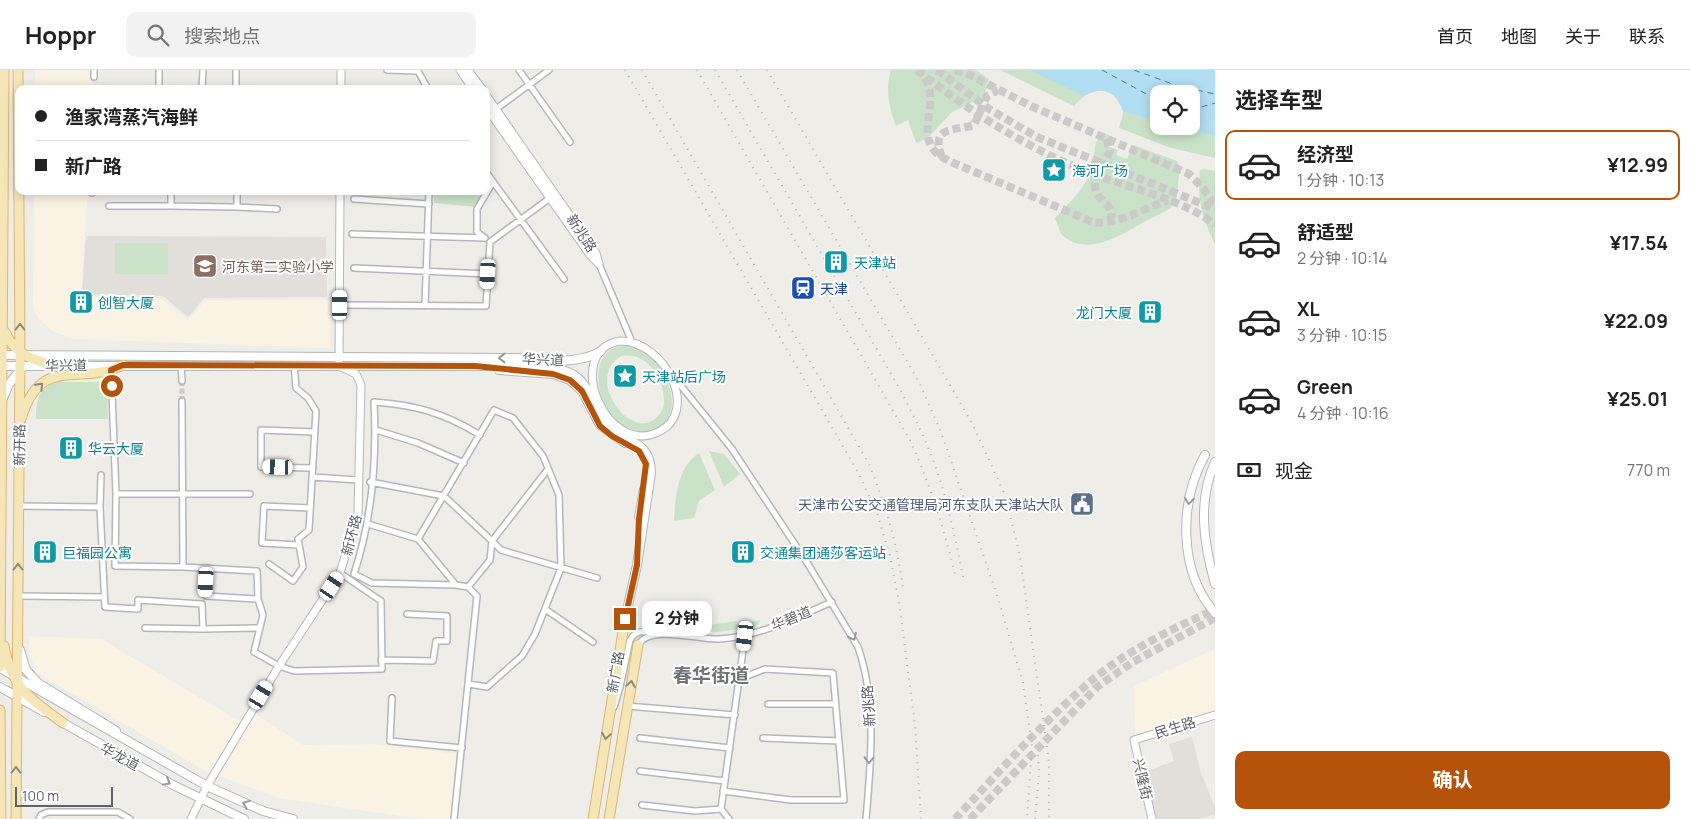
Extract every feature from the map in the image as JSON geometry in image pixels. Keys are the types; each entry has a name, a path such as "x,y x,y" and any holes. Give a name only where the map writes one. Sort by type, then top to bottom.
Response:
{"main road":[{"name":"新开路","path":"0,668 4,366 2,288 4,70"},
{"name":"新开路","path":"18,70 18,85"},
{"name":"新开路","path":"16,819 15,680 18,634 19,429 21,367 24,356 20,195"},
{"path":"4,327 10,341 24,356"},
{"name":"华兴道","path":"4,366 21,367 55,361 340,357 576,360 588,359 601,352"},
{"path":"4,355 55,361"},
{"path":"3,398 21,367 24,356"},
{"name":"华兴道","path":"55,361 111,368"},
{"path":"19,429 31,396 45,380 57,374 89,375 123,365"},
{"name":"华兴道","path":"123,365 542,366 569,373 584,384 606,423 644,449 649,454 651,466"},
{"path":"475,366 553,374 570,380 582,391 600,426 643,455 647,468 639,519 639,548"},
{"path":"1205,455 1190,494 1187,535 1197,584 1204,599 1215,613"},
{"path":"1215,462 1206,490 1204,511 1205,542 1215,584"},
{"name":"新广路","path":"593,819 608,718 639,548 651,466"},
{"path":"0,629 15,680 31,699 63,724"},
{"path":"18,634 23,663 31,677 106,723 129,743"},
{"name":"新广路","path":"609,819 638,645"},
{"path":"0,668 15,680 207,786 263,811 293,819"},
{"name":"华龙道","path":"0,687 200,800 244,819"},
{"path":"0,710 1,819"}],"street":[{"path":"94,70 94,78"},
{"path":"160,70 160,85"},
{"path":"202,85 203,70"},
{"path":"236,70 236,85"},
{"path":"341,70 341,85"},
{"path":"387,70 418,72 426,85"},
{"path":"460,70 470,85"},
{"path":"468,70 479,85"},
{"path":"519,70 570,142"},
{"path":"496,108 549,70"},
{"name":"新兆路","path":"490,100 596,253 599,264"},
{"name":"新兆路","path":"490,113 590,255 599,264"},
{"path":"490,178 564,279"},
{"path":"490,187 493,182"},
{"path":"171,195 171,206"},
{"path":"237,195 237,207"},
{"path":"339,366 340,195"},
{"path":"425,306 429,195"},
{"path":"485,195 477,209 477,232 490,242"},
{"path":"490,242 550,198"},
{"path":"354,199 429,204"},
{"path":"109,206 277,209"},
{"path":"352,234 484,238"},
{"path":"340,305 486,306 490,242"},
{"path":"599,264 632,342"},
{"path":"354,268 488,274"},
{"path":"616,342 632,342 650,350 670,372 676,396 671,421 662,430 651,435 632,434 609,419 595,395 592,374 601,352 616,342"},
{"path":"181,365 182,381"},
{"path":"269,564 294,581 303,567 298,539 309,530 316,412 308,398 296,388 294,365"},
{"name":"新环路","path":"191,819 207,786 279,666 340,573 358,514 360,380 356,374 339,366"},
{"path":"111,368 116,494 115,566 257,571 258,598 263,616 254,652 279,666 294,671 382,669 381,601 340,573"},
{"name":"新兆路","path":"670,372 732,449 832,602 858,647 869,691 871,719 866,819"},
{"path":"182,401 183,567"},
{"path":"454,819 477,596 468,587 372,583 354,574 368,524 376,430 374,402 406,405 440,414 480,435"},
{"path":"418,539 494,410 513,418 542,456 559,495 561,568 536,634 522,656 487,687 469,684"},
{"path":"313,468 261,467 260,430 315,432"},
{"path":"376,430 418,443 464,463"},
{"path":"468,587 490,560 492,541 548,469"},
{"path":"101,475 100,507 105,607 138,608 138,600 202,604 203,629"},
{"path":"312,477 359,480"},
{"path":"371,482 444,496 500,550 597,578"},
{"path":"116,494 250,494"},
{"path":"18,506 100,507"},
{"path":"299,545 262,543 264,506 310,508"},
{"path":"368,524 418,539 456,585"},
{"path":"207,568 206,596 258,598"},
{"path":"18,596 104,597"},
{"name":"华碧道","path":"608,718 620,688 630,640 634,634 641,631 720,639 745,636 832,602"},
{"path":"545,609 593,642"},
{"path":"381,660 434,661 436,641 447,641 447,616 407,614"},
{"path":"146,628 259,628"},
{"path":"638,645 641,640 656,634"},
{"path":"729,819 721,809 745,636"},
{"path":"723,791 791,800 844,800 833,673 765,669 739,679"},
{"path":"392,698 390,741 462,748"},
{"path":"768,704 835,704"},
{"path":"627,706 735,715"},
{"name":"民生路","path":"1134,740 1215,715"},
{"path":"640,738 730,748"},
{"path":"763,738 839,741"},
{"name":"兴隆街","path":"1134,740 1152,819"},
{"path":"640,771 725,781"},
{"path":"642,805 695,811 721,809"},
{"path":"39,819 41,815 48,812 118,812 130,819"}],"shaded area":[{"path":"35,70 92,70 91,85 35,85"},
{"path":"34,195 88,195 81,296 162,299 188,320 205,300 331,300 330,348 74,339 52,331 38,318 33,308"},
{"name":"河东第二实验小学","path":"86,236 326,237 327,297 204,298 188,317 163,296 82,294"},
{"path":"29,636 101,639 246,725 254,713 303,745 374,744 459,754 452,819 420,819 278,798 205,771 37,673 29,654"},
{"path":"1215,649 1215,710 1135,735 1134,686"},
{"path":"1192,737 1201,773 1215,807 1215,814 1200,819 1157,819 1145,772 1174,761 1169,744"}],"green space":[{"path":"891,70 976,70 989,79 984,96 951,113 927,139 916,143 908,120 896,126 888,91"},
{"path":"1000,70 1215,70 1215,158 1171,148 1119,128 1123,111 1120,102 1116,98 1108,92 1098,90 1085,95 1074,106"},
{"path":"1107,134 1110,136 1107,146 1118,150 1116,155 1127,159 1133,145 1177,161 1180,167 1176,203 1162,213 1104,242 1082,244 1071,241 1061,234 1055,218 1086,182 1092,167 1096,143 1098,139"},
{"path":"1200,170 1215,171 1215,245 1204,217 1200,200"},
{"path":"433,195 483,195 476,207 434,203"},
{"path":"115,243 168,243 168,274 115,274"},
{"path":"632,346 646,353 657,364 666,378 671,393 672,408 668,420 658,429 643,432 626,428 613,418 604,403 599,386 599,370 604,356 615,348","holes":["622,356 639,358 652,368 661,384 663,392 664,403 661,412 656,418 645,423 634,421 624,414 615,404 609,391 607,378 611,366"]},
{"path":"56,382 107,382 108,419 36,419 39,396 45,388"},
{"path":"709,451 724,454 740,474 724,487"},
{"path":"699,453 715,490 699,501 694,518 674,521 675,502 682,474 686,466"},
{"path":"760,620 759,624 754,627 717,632 699,632 702,623 710,625 736,621 737,625"}],"water":[{"path":"1030,70 1215,70 1215,136 1200,132 1200,85 1150,85 1150,119 1123,111 1116,98 1108,92 1097,91 1084,96"}],"ferry route":[{"path":"1102,70 1150,96"},
{"path":"1134,70 1178,86 1215,94"},
{"path":"1200,107 1215,103"}],"tunnel":[{"path":"917,70 976,113 1037,149 1082,170 1170,200 1202,216 1215,225"},
{"path":"937,70 989,109 1037,137 1215,209"},
{"path":"955,70 964,72 1031,106 1189,174 1203,188 1215,205"},
{"path":"925,78 930,96 929,142 936,153 949,161 1095,223 1114,221 1168,200"},
{"path":"942,157 939,147 941,135 952,130 974,125 987,96 998,90"},
{"path":"1106,139 1110,151 1095,184 1095,190 1112,213 1106,223"},
{"path":"182,381 182,401"},
{"path":"955,819 1039,730 1092,680 1119,660 1151,641 1215,610"},
{"path":"970,819 1097,687 1133,662 1215,618"}],"railway":[{"path":"625,70 859,474 877,513 890,556 899,602 915,725 921,819"},
{"path":"642,70 869,464 890,526 903,590"},
{"path":"697,70 911,442 937,509 956,579"},
{"path":"715,70 901,391 916,421 932,456 943,490 963,577"},
{"path":"737,70 920,384 941,432 998,598 1023,683 1032,747 1027,819"},
{"path":"767,70 972,423 1005,495 1020,556 1049,762 1049,819"},
{"path":"1035,819 1039,774 1038,752"}],"place":[{"name":"海河广场","path":"1054,170"},
{"name":"天津站","path":"836,262"},
{"name":"河东第二实验小学","path":"205,266"},
{"name":"天津","path":"803,288"},
{"name":"创智大厦","path":"81,302"},
{"name":"龙门大厦","path":"1150,312"},
{"name":"天津站后广场","path":"625,376"},
{"name":"华云大厦","path":"71,448"},
{"name":"天津市公安交通管理局河东支队天津站大队","path":"1082,504"},
{"name":"巨福园公寓","path":"45,552"},
{"name":"交通集团通莎客运站","path":"743,552"}],"district":[{"name":"春华街道","path":"711,675"}],"route":[{"path":"112,386 111,370 123,365 475,366 503,371 553,374 570,380 582,391 595,420 600,426 612,436 639,451 645,459 647,468 639,519 637,565 625,619"}]}
